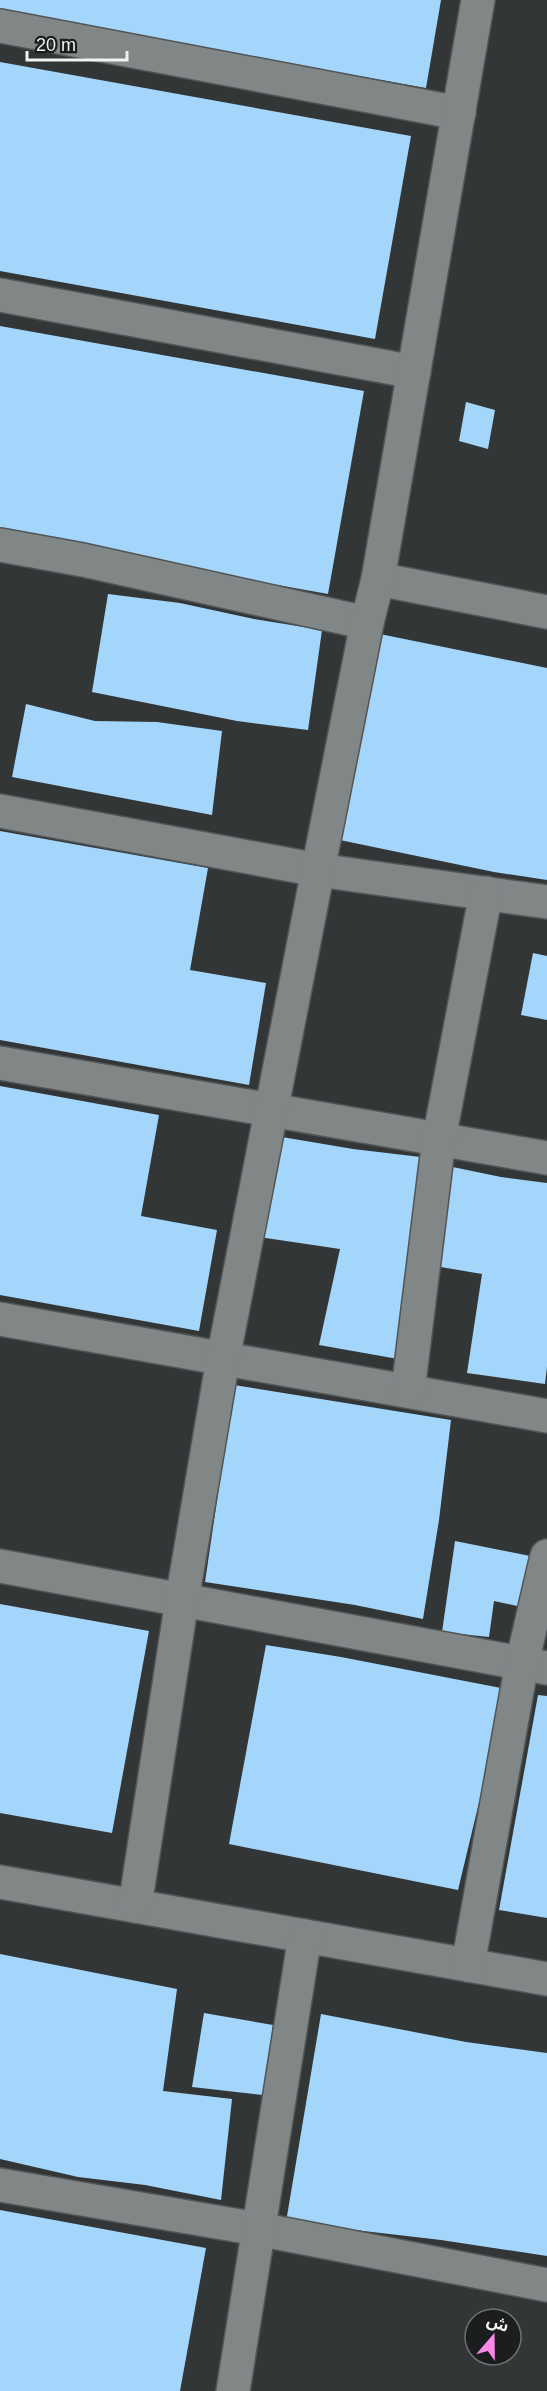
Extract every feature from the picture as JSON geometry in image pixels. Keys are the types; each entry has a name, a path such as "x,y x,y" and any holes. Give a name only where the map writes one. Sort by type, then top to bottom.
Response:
{"street":[{"path":"135,1906 182,1600 223,1359 367,623 378,579 478,0"},
{"path":"0,26 459,113"},
{"path":"0,295 414,372"},
{"path":"0,545 83,560 367,623"},
{"path":"378,579 547,612"},
{"path":"0,811 318,870 547,902"},
{"path":"408,1391 439,1139 486,893"},
{"path":"0,1062 547,1158"},
{"path":"0,1319 547,1416"},
{"path":"468,1965 535,1666 547,1556"},
{"path":"0,1566 535,1666"},
{"path":"0,1882 547,1979"},
{"path":"233,2391 305,1936"},
{"path":"0,2185 258,2229 547,2285"}],"building":[{"path":"0,0 441,0 426,88 0,12"},
{"path":"0,62 411,136 375,339 0,271"},
{"path":"0,326 364,391 328,594 0,535"},
{"path":"466,402 495,410 488,449 459,441"},
{"path":"108,594 180,603 254,619 322,630 308,730 237,721 92,692"},
{"path":"375,633 547,668 547,880 494,872 335,839"},
{"path":"26,704 95,721 157,722 222,731 212,815 12,777"},
{"path":"0,831 208,868 190,970 266,983 249,1085 0,1040"},
{"path":"533,953 547,956 547,1020 521,1015"},
{"path":"0,1086 159,1115 141,1216 217,1230 199,1331 0,1295"},
{"path":"276,1136 353,1149 429,1158 398,1359 319,1345 340,1249 259,1237"},
{"path":"443,1165 501,1177 547,1183 547,1367 545,1384 467,1373 482,1274 429,1265"},
{"path":"234,1385 451,1420 439,1520 423,1619 355,1605 205,1582"},
{"path":"455,1541 530,1556 522,1607 494,1601 489,1637 442,1632"},
{"path":"0,1604 149,1631 112,1833 0,1813"},
{"path":"266,1645 501,1688 482,1790 458,1890 229,1844"},
{"path":"538,1695 547,1696 547,1918 499,1910"},
{"path":"0,1954 177,1989 163,2091 232,2099 221,2200 145,2185 78,2177 0,2159"},
{"path":"204,2013 273,2025 263,2095 192,2087"},
{"path":"321,2014 466,2042 547,2053 547,2256 441,2240 286,2222"},
{"path":"0,2210 206,2248 180,2391 0,2391"}]}
